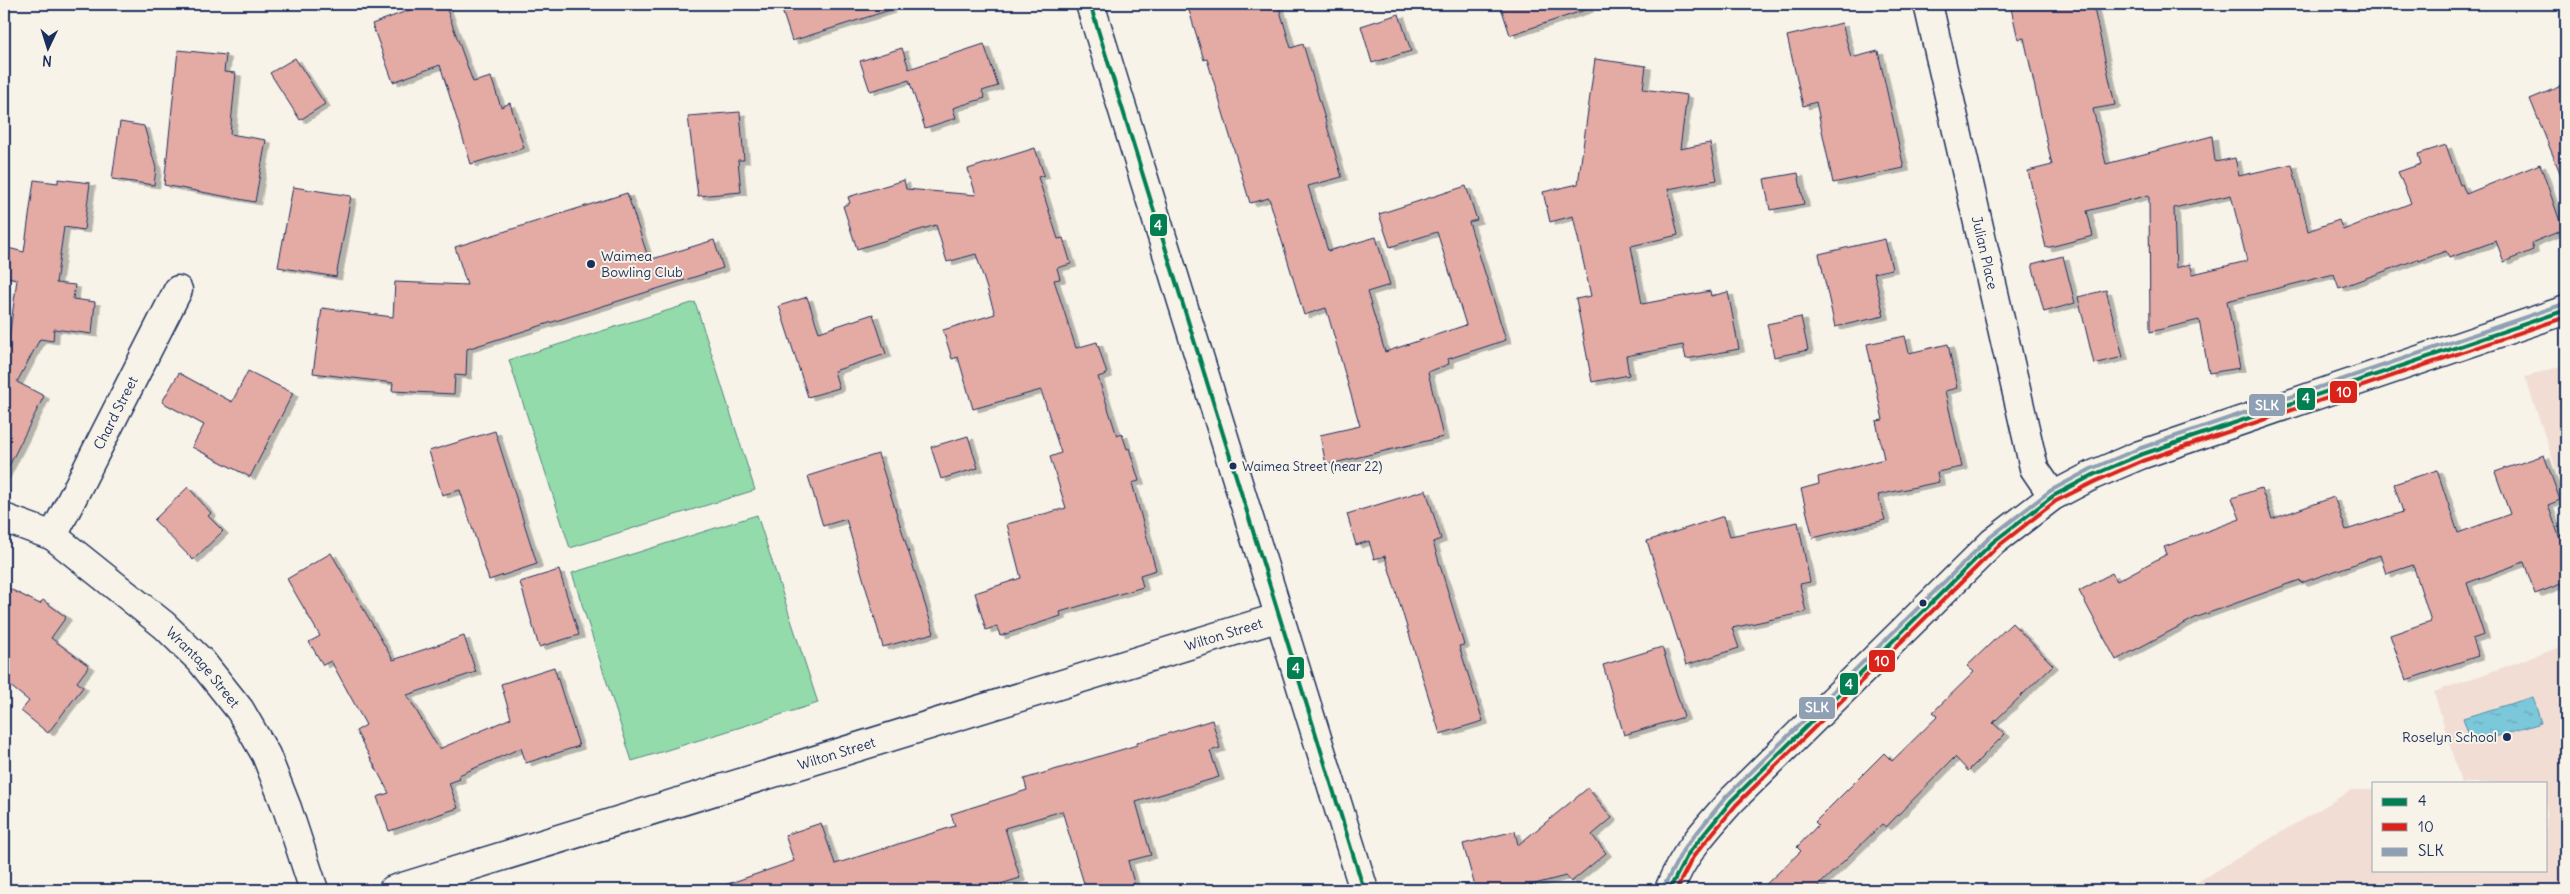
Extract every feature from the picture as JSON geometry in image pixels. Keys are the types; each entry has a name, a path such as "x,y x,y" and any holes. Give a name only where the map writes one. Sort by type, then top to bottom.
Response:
{"street":[{"path":"1090,4 1364,890"},
{"name":"Julian Place","path":"1928,4 2034,468 2053,496"},
{"name":"Chard Street","path":"53,536 178,290"},
{"path":"1669,890 1676,871 1698,838 1731,801 1993,542 2053,496 2093,475 2140,454 2566,310"},
{"name":"Wrantage Street","path":"4,518 53,536 111,580 164,625 202,661 240,710 266,755 287,808 314,890"},
{"name":"Wilton Street","path":"393,890 1280,617"}],"shaded area":[{"path":"2566,365 2566,499 2525,377"},
{"path":"2566,645 2566,890 2184,890 2352,790 2372,790 2372,872 2548,872 2548,782 2461,782 2434,692"}],"green space":[{"path":"695,302 755,490 570,548 509,360"},
{"path":"757,515 818,703 632,761 572,573"}],"water":[{"path":"2533,697 2541,723 2472,744 2463,718"}],"building":[{"path":"410,4 445,4 473,82 491,77 501,107 510,103 524,148 471,164 440,65 393,82 372,24 412,9"},
{"path":"780,4 889,4 890,10 792,41"},
{"path":"1187,4 1278,4 1291,48 1303,44 1342,177 1308,186 1328,251 1376,237 1390,285 1367,292 1385,352 1466,325 1437,232 1390,247 1379,214 1466,186 1477,220 1469,222 1506,340 1448,359 1449,364 1428,372 1443,437 1326,465 1320,435 1360,426 1326,308 1304,315 1269,198 1250,203 1207,59 1204,60"},
{"path":"1500,4 1587,4 1588,9 1510,35"},
{"path":"2010,4 2093,4 2115,105 2093,109 2106,164 2212,136 2215,162 2235,158 2239,176 2292,164 2308,231 2339,220 2343,230 2411,203 2398,172 2421,164 2418,154 2446,145 2460,185 2462,184 2466,194 2540,164 2563,230 2531,243 2533,250 2504,262 2496,241 2449,258 2446,251 2419,261 2418,259 2339,288 2334,274 2227,301 2240,368 2209,373 2199,320 2150,332 2149,195 2087,211 2093,236 2046,248 2028,171 2052,165 2024,38 2018,39","holes":["2231,195 2247,261 2193,274 2190,264 2176,268 2174,208"]},
{"path":"1399,14 1411,51 1372,63 1361,26"},
{"path":"1842,23 1851,58 1878,51 1904,168 1833,183 1816,102 1803,106 1787,36"},
{"path":"984,44 998,86 982,91 985,98 953,108 956,118 925,128 909,80 870,91 860,61 902,48 909,69"},
{"path":"178,50 226,55 224,72 236,73 230,134 266,140 255,202 164,185"},
{"path":"295,58 325,104 300,120 270,73"},
{"path":"1595,59 1646,66 1643,89 1687,95 1680,149 1710,143 1717,180 1668,189 1678,235 1631,246 1642,304 1710,291 1711,296 1728,292 1739,349 1686,359 1683,345 1626,356 1629,375 1592,382 1576,299 1591,296 1573,216 1550,222 1543,192 1578,184"},
{"path":"2566,84 2566,185 2565,185 2530,99"},
{"path":"740,112 744,160 738,160 741,192 698,196 688,116"},
{"path":"120,122 144,126 156,168 154,185 112,179"},
{"path":"1035,148 1044,175 1038,177 1058,239 1063,238 1071,264 1057,268 1060,279 1054,280 1076,348 1097,342 1107,374 1098,377 1117,436 1122,434 1127,449 1129,448 1139,481 1132,483 1156,570 1140,575 1143,587 1060,612 1061,616 1000,636 997,626 986,630 975,593 1021,578 1007,524 1066,508 1050,457 1061,453 1041,390 973,409 958,357 952,359 943,330 995,314 976,254 947,262 936,225 857,249 843,206 850,203 848,197 904,180 906,189 976,195 968,169"},
{"path":"1798,173 1804,204 1770,210 1764,179"},
{"path":"58,179 90,183 84,230 64,227 56,283 75,285 73,299 95,302 92,334 54,329 53,341 40,339 17,382 44,396 4,476 4,376 17,279 4,276 4,247 24,252 34,180 58,183"},
{"path":"293,187 351,196 336,277 278,267"},
{"name":"Waimea Bowling Club","path":"627,193 649,260 714,240 723,268 467,349 466,376 455,375 454,394 392,391 393,383 313,373 322,308 393,317 395,282 467,285 455,247"},
{"path":"1885,239 1892,269 1874,273 1884,316 1835,327 1819,254"},
{"path":"2063,256 2075,303 2044,312 2032,264"},
{"path":"2106,290 2123,357 2094,364 2078,297"},
{"path":"807,297 819,332 873,314 886,354 834,371 839,388 808,397 779,306"},
{"path":"1801,317 1808,350 1774,357 1767,324"},
{"path":"1905,336 1909,353 1948,344 1957,388 1945,391 1962,467 1937,472 1939,482 1878,495 1885,520 1813,538 1801,489 1819,484 1818,477 1884,459 1876,421 1883,420 1867,344"},
{"path":"248,371 293,393 250,477 192,447 204,425 162,402 179,373 232,402"},
{"path":"495,431 537,564 489,580 460,490 442,495 429,451"},
{"path":"968,436 978,468 941,479 931,447"},
{"path":"878,454 934,633 883,647 846,519 823,526 808,476"},
{"path":"2544,455 2560,500 2548,505 2566,556 2566,582 2535,594 2524,562 2467,583 2484,635 2472,639 2478,656 2406,680 2390,635 2431,621 2413,565 2386,574 2380,555 2301,583 2300,580 2195,618 2116,660 2079,591 2112,573 2117,581 2167,554 2164,547 2240,519 2232,498 2261,488 2272,519 2334,497 2346,530 2403,512 2394,484 2437,470 2458,533 2510,514 2495,472"},
{"path":"188,487 211,513 208,516 223,531 193,560 154,520"},
{"path":"1426,490 1441,539 1433,542 1464,645 1459,646 1483,721 1440,734 1385,556 1374,559 1369,541 1356,545 1347,514"},
{"path":"1724,516 1730,536 1798,522 1810,582 1800,584 1806,612 1732,628 1739,648 1686,665 1647,541"},
{"path":"331,553 393,660 464,636 476,672 407,695 439,749 511,718 501,684 554,667 579,746 526,763 521,748 459,775 460,779 449,783 458,808 389,831 377,797 389,793 356,731 366,725 331,661 323,665 309,642 320,636 287,579"},
{"path":"559,570 579,635 539,647 520,582"},
{"path":"4,586 40,604 43,600 66,617 51,638 89,666 77,682 83,687 48,733 21,711 29,701 4,681"},
{"path":"2012,623 2053,665 1993,723 2005,734 1968,771 1955,757 1886,827 1882,824 1814,890 1760,890 1801,851 1797,847 1818,825 1815,822 1884,753 1892,761 1938,716 1933,712 1974,672 1967,666"},
{"path":"1662,647 1684,717 1624,735 1603,665"},
{"path":"1212,720 1220,748 1210,751 1219,777 1136,802 1151,855 1128,861 1136,890 1086,890 1062,811 1005,828 1020,878 981,890 723,890 722,886 794,861 785,835 821,823 835,864 955,826 951,814 1027,790 1024,779"},
{"path":"1588,788 1612,818 1592,835 1606,853 1571,882 1566,876 1511,890 1476,890 1463,844 1515,831 1518,845"}],"transit line":[{"name":"4","path":"1090,4 1364,890"},
{"name":"SLK","path":"1663,888 1683,850 1726,797 1989,538 2050,491 2091,469 2138,449 2564,304"},
{"name":"4","path":"1669,890 1688,854 1731,801 1993,542 2053,496 2093,475 2140,455 2566,310"},
{"name":"10","path":"1676,890 1693,857 1736,805 1997,547 2056,501 2142,461 2566,317"}],"place":[{"name":"Waimea Bowling Club","path":"591,264"},
{"name":"Waimea Street (near 22)","path":"1233,466"},
{"name":"Roselyn School","path":"2507,737"}]}
